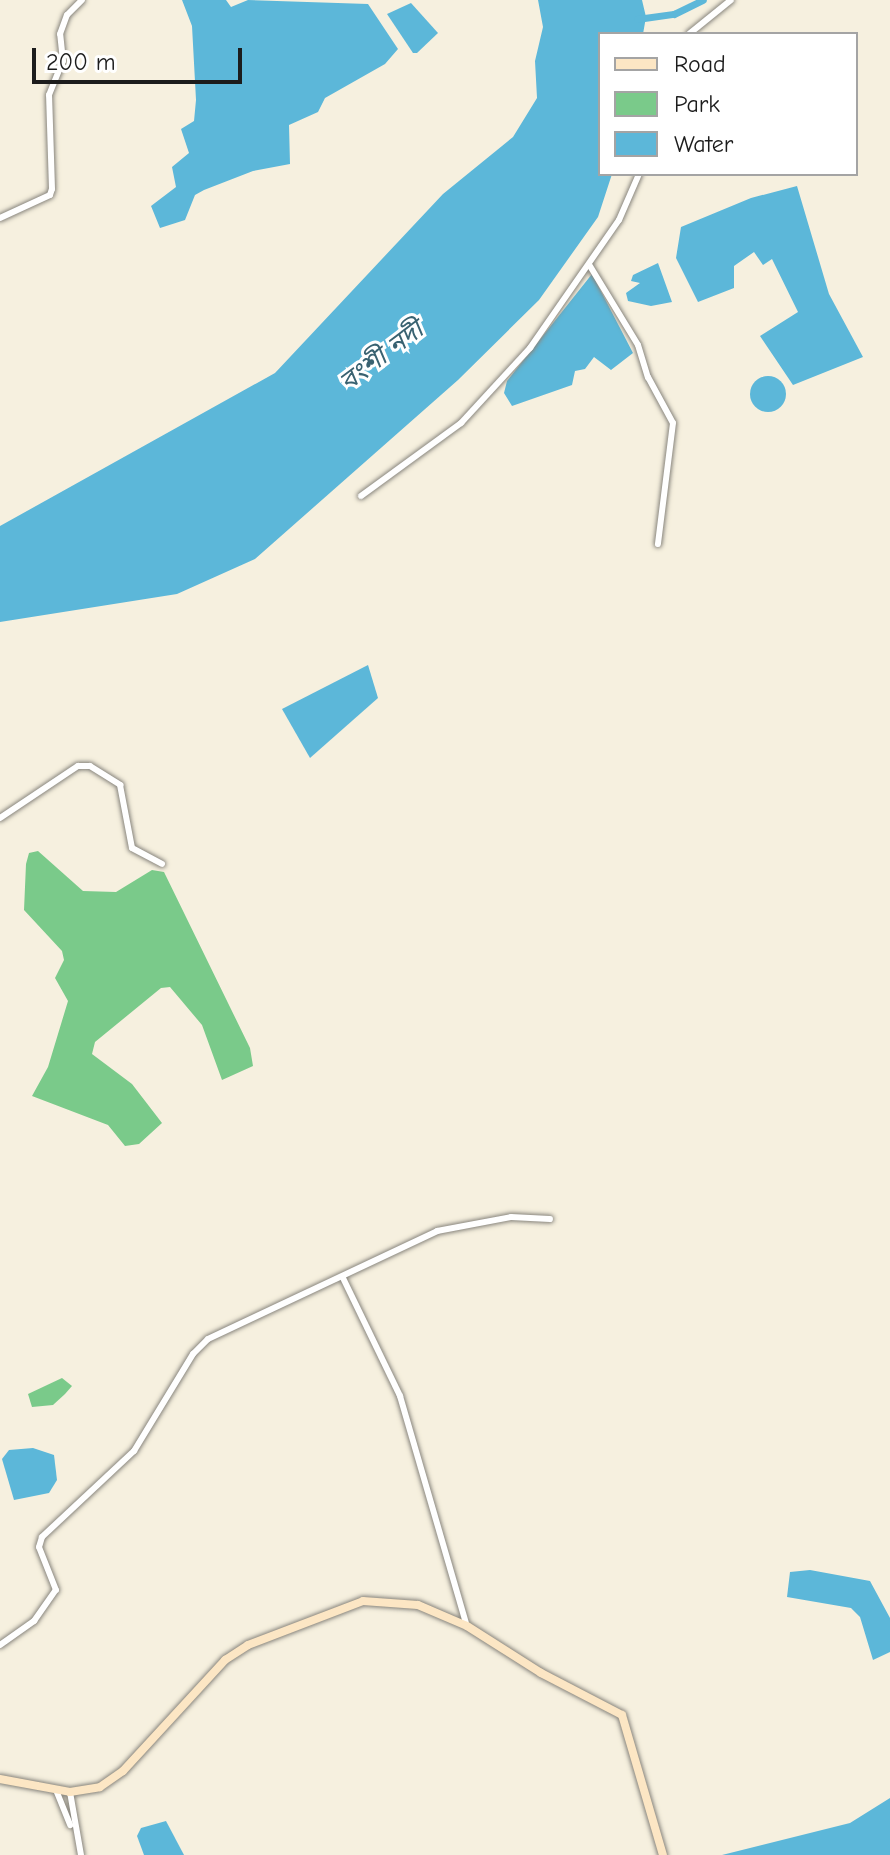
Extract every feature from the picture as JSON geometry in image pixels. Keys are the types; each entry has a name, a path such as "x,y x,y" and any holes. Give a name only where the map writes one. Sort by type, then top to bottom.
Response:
{"main road":[{"path":"0,1779 70,1792 100,1787 123,1771 225,1660 271,1634 363,1601 418,1605 467,1626 541,1673 622,1715 663,1855"}],"street":[{"path":"0,218 50,195 49,95 63,61 60,34 67,15 82,0"},
{"path":"691,32 731,0"},
{"path":"361,496 461,423 530,348 590,266 619,220 638,176"},
{"path":"590,266 631,331 673,423 658,544"},
{"path":"0,818 78,766 90,766 120,785 132,848 162,864"},
{"path":"0,1645 34,1621 56,1590 39,1547 42,1537 134,1451 193,1354 208,1339 343,1278 437,1231 511,1217 550,1219"},
{"path":"343,1278 400,1396 467,1626"},
{"path":"56,1790 81,1855"},
{"path":"70,1792 72,1828"}],"green space":[{"path":"38,851 83,891 116,892 152,870 164,872 250,1048 253,1066 222,1080 202,1025 170,987 161,988 95,1042 92,1054 132,1084 162,1123 139,1144 125,1146 108,1125 32,1096 48,1067 68,1001 55,978 64,960 62,951 24,910 26,864 29,853"},
{"path":"62,1378 72,1386 65,1394 53,1405 32,1407 28,1394"}],"water":[{"path":"182,0 226,0 231,7 248,0 368,4 398,49 385,64 325,98 318,112 289,125 290,164 253,171 204,190 195,195 185,220 160,228 151,206 176,187 172,167 189,153 181,129 194,121 196,100 192,26"},
{"name":"বংশী নদী","path":"538,0 642,0 646,17 643,32 598,32 598,176 611,176 598,217 539,300 458,380 255,559 177,594 0,622 0,526 275,373 443,194 513,137 537,98 535,61 543,27"},
{"path":"411,3 438,33 417,53 413,53 387,14"},
{"path":"797,186 829,294 863,357 793,385 760,336 798,312 772,259 763,265 754,252 734,266 734,288 698,302 676,258 681,227 751,198"},
{"path":"658,263 672,302 651,306 628,301 626,293 640,283 631,281 633,275"},
{"path":"592,274 633,353 611,370 594,357 585,369 575,371 572,385 512,406 504,393 507,381"},
{"path":"768,376 781,381 786,394 781,407 768,412 755,407 750,394 755,381"},
{"path":"368,665 378,698 310,758 282,709"},
{"path":"33,1448 54,1455 57,1480 49,1493 14,1500 2,1459 9,1450"},
{"path":"810,1570 870,1581 890,1618 890,1652 873,1660 860,1617 851,1608 787,1597 790,1572"},
{"path":"890,1798 890,1855 722,1855 850,1823"},
{"path":"166,1821 184,1855 144,1855 137,1836 141,1828"}],"waterway":[{"path":"637,19 674,14 703,0"}]}
